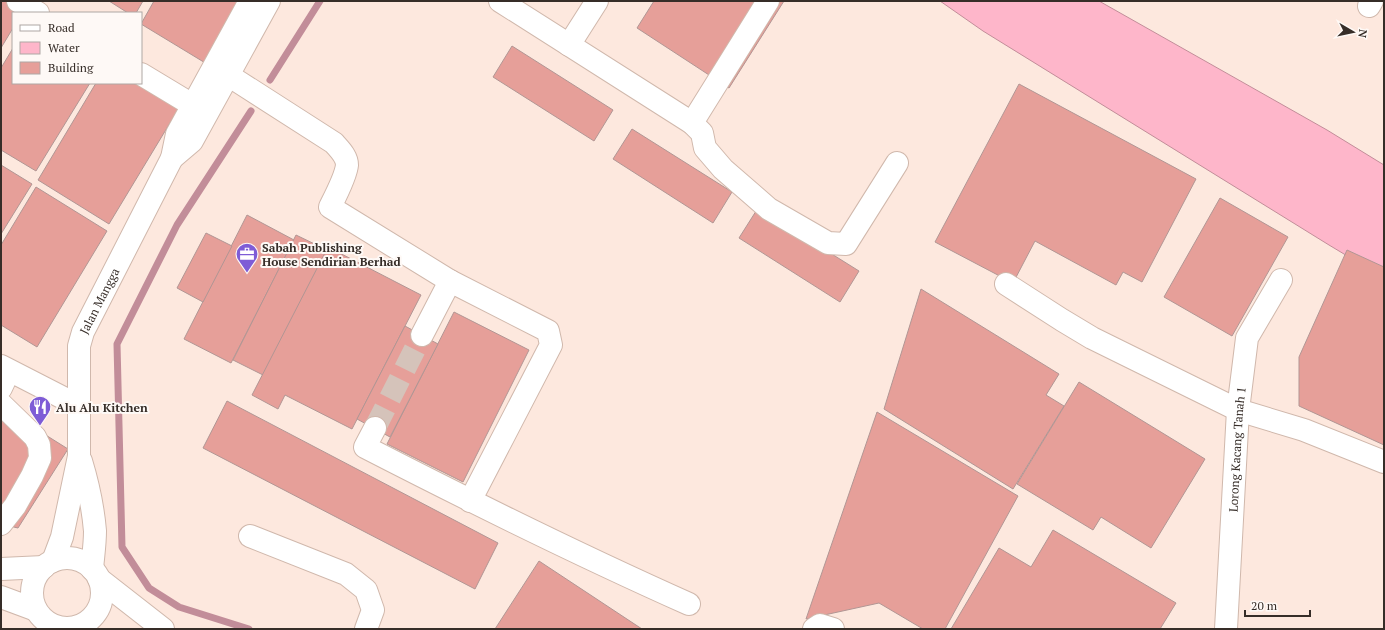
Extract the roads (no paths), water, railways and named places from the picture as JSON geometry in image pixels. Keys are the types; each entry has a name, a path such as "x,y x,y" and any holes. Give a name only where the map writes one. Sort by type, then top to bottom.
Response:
{"street":[{"path":"18,1 36,12"},
{"name":"Jalan Mangga","path":"48,564 62,537 79,456 79,346 84,332 172,158 178,134 228,76 269,1"},
{"path":"500,1 692,122 702,133 705,148 723,169 769,209 828,243 846,244 897,163"},
{"path":"569,45 597,1"},
{"path":"692,122 768,1"},
{"name":"Jalan Mangga","path":"200,110 249,2"},
{"path":"142,75 200,110"},
{"path":"228,76 334,143 342,151 347,165 340,187 330,207 450,281 548,331 551,344 470,501"},
{"name":"Lorong Kacang Tanah 1","path":"1226,629 1238,410 1247,338 1281,280"},
{"path":"422,336 450,281"},
{"path":"1006,284 1092,338 1238,410 1304,430 1384,462"},
{"path":"4,375 80,406"},
{"path":"1,404 35,437 39,445 40,458 32,476 15,506 1,524"},
{"path":"375,428 365,447 470,501 620,574 689,604"},
{"name":"Jalan Mangga","path":"79,456 87,481 92,507 95,533 96,574"},
{"path":"250,536 346,574 366,590 373,610 366,629"},
{"path":"1,568 48,564 63,559 74,559 84,563 163,629"},
{"path":"48,564 37,576 33,587 33,600 36,610 45,620 56,627 70,629 80,626 90,620 97,612 101,601 102,590 96,574"},
{"path":"1,597 36,610"},
{"path":"814,629 820,625 833,629"}],"water":[{"path":"940,1 1099,1 1327,130 1384,165 1384,278 983,31"}],"waterway":[{"path":"270,80 320,1"},
{"path":"249,629 179,607 149,588 122,547 117,344 177,225 251,111"}],"tunnel":[{"path":"375,428 422,335"}],"place":[{"name":"Sabah Publishing House Sendirian Berhad","path":"247,274"},
{"name":"Alu Alu Kitchen","path":"40,426"}]}
